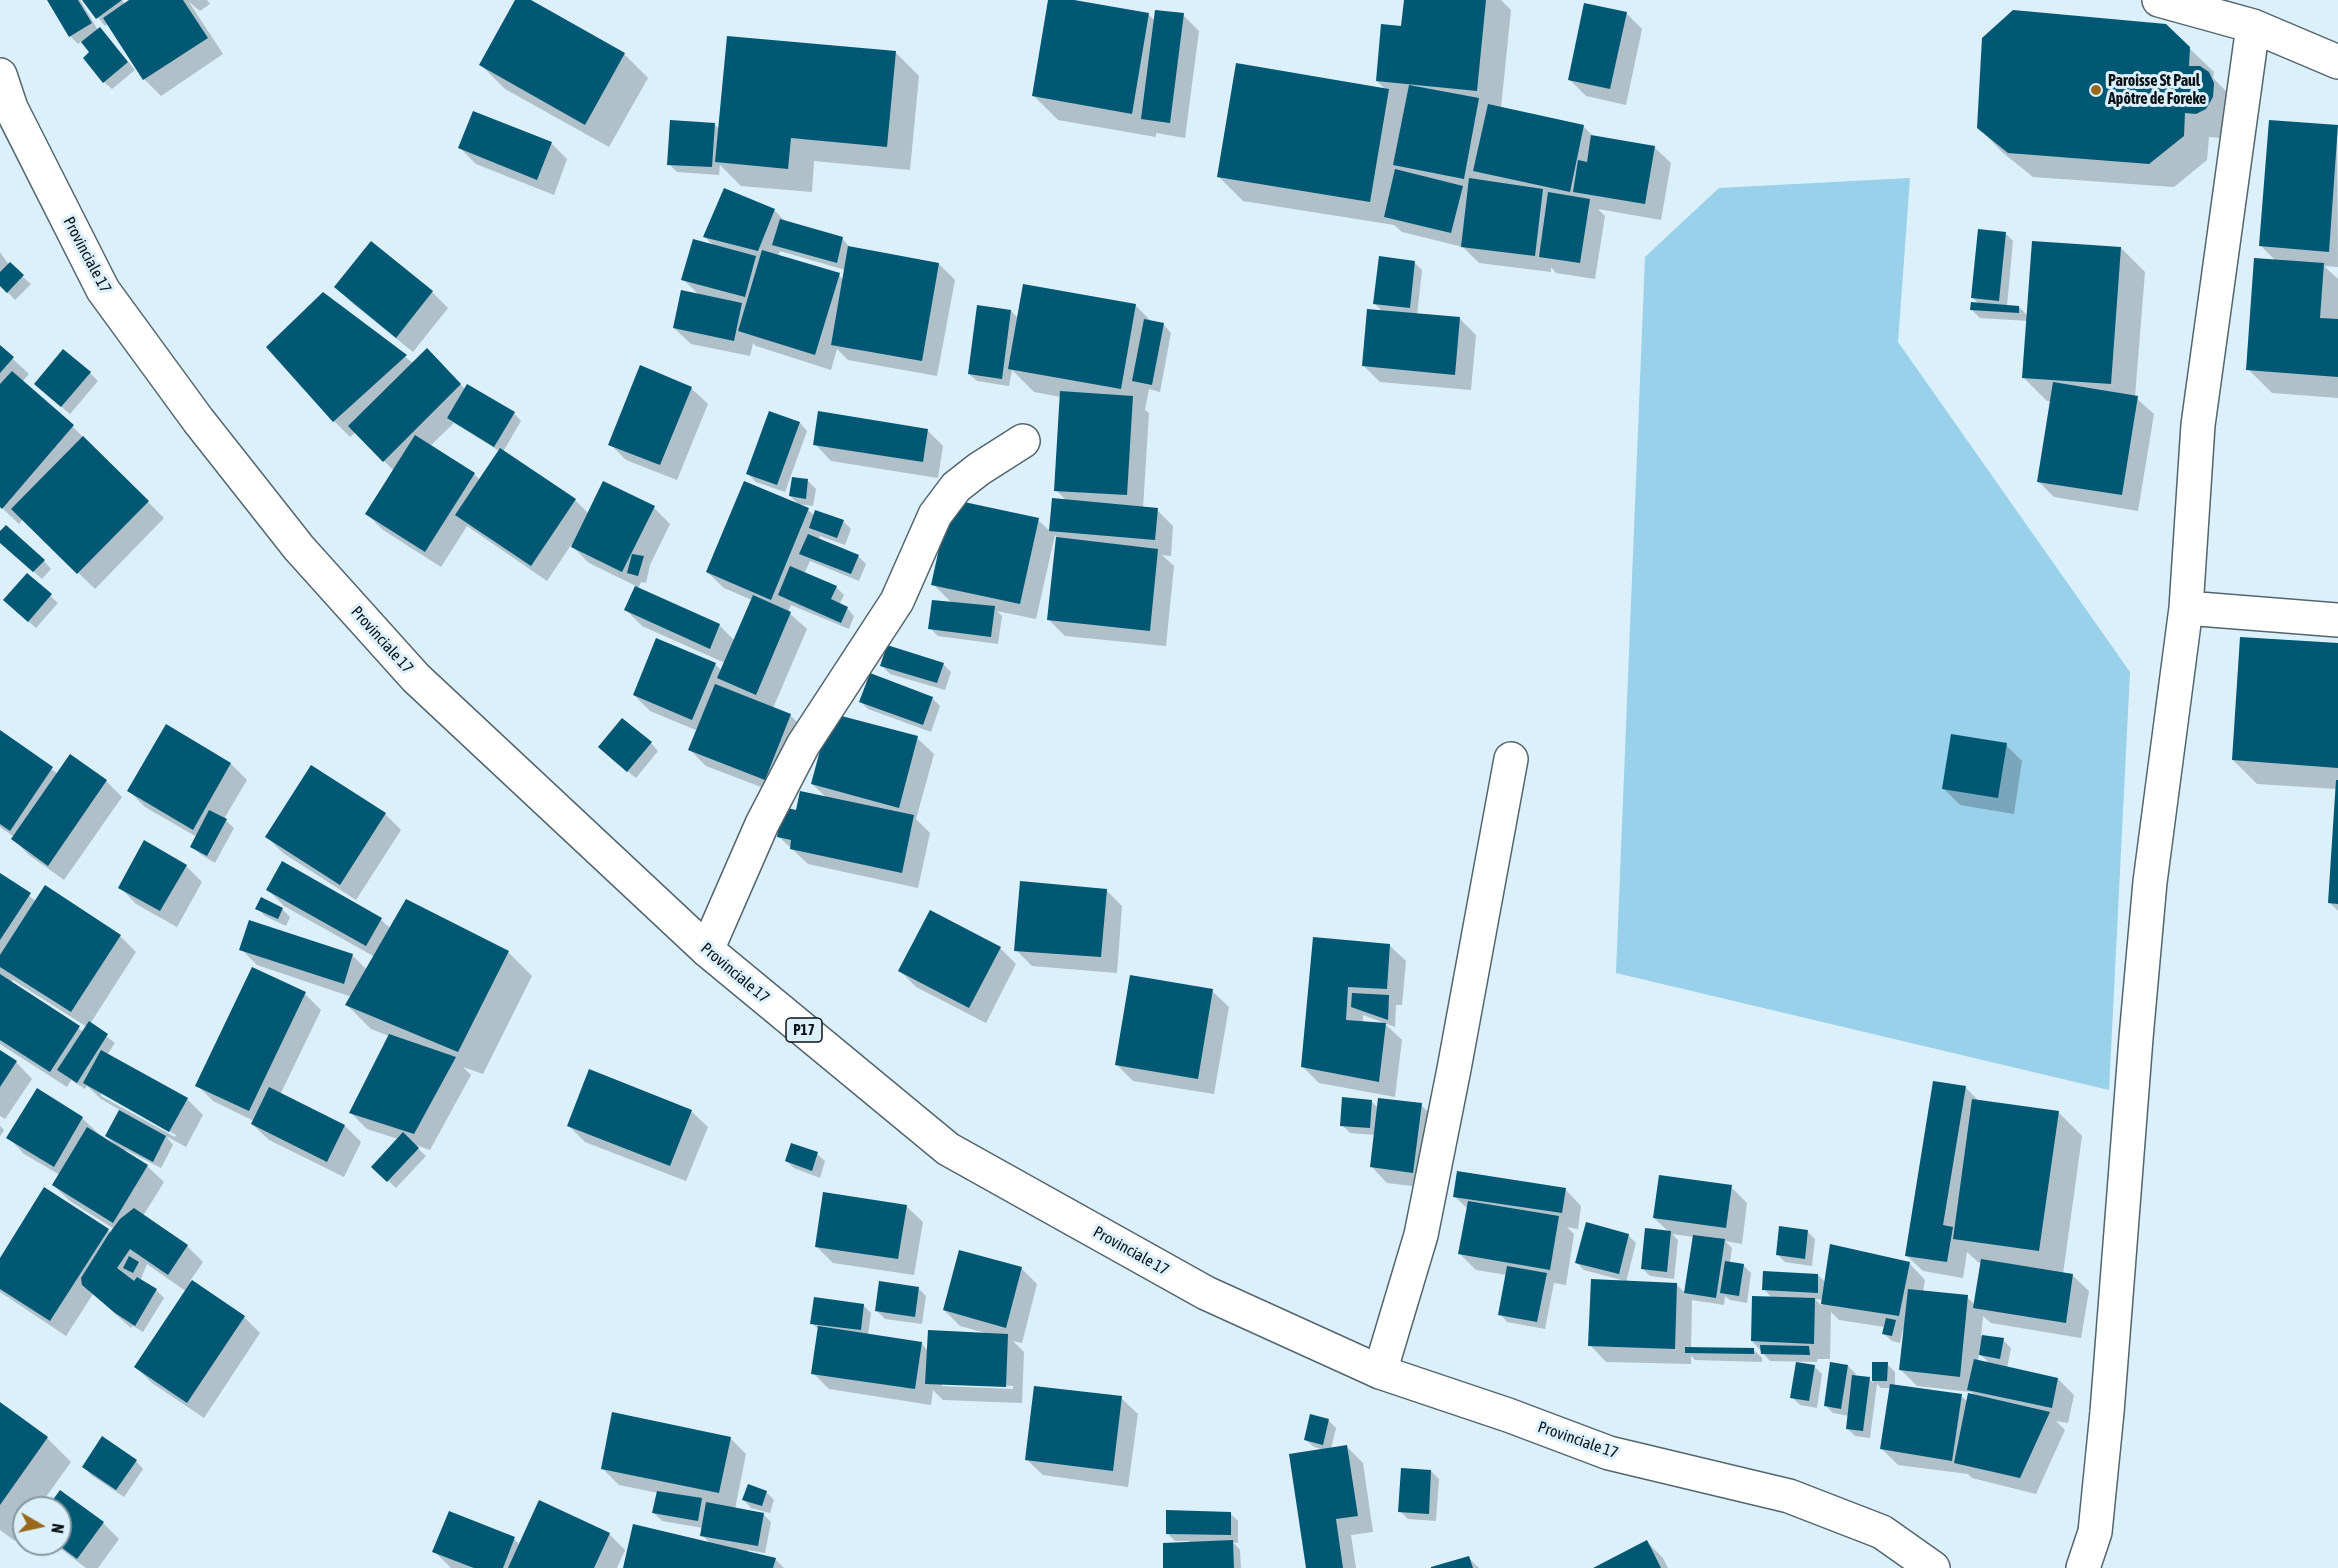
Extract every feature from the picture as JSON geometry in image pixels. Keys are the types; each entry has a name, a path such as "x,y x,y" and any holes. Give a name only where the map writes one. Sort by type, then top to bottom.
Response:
{"street":[{"path":"2159,0 2253,26 2338,62"},
{"path":"2083,1568 2095,1532 2115,1336 2136,1038 2150,882 2186,608 2198,424 2253,26"},
{"name":"Provinciale 17","path":"0,75 11,108 103,290 198,420 299,548 416,678 707,950 948,1149 1206,1293 1380,1372 1508,1415 1609,1453 1789,1496 1882,1532 1933,1568"},
{"path":"707,950 762,824 798,755 897,601 935,515 956,487 979,469 1023,441"},
{"path":"2186,608 2338,620"},
{"path":"1380,1372 1421,1234 1511,759"}],"shaded area":[{"path":"1910,178 1898,342 2130,672 2109,1090 1616,973 1645,257 1719,188"}],"building":[{"path":"47,0 78,0 92,23 69,37"},
{"path":"82,0 122,0 96,19"},
{"path":"129,0 183,0 208,38 143,80 103,18"},
{"path":"515,0 531,0 625,53 585,125 479,65"},
{"path":"1048,0 1074,0 1149,13 1132,114 1032,96"},
{"path":"1404,0 1486,0 1477,91 1376,81 1381,24 1401,26"},
{"path":"1584,3 1627,12 1610,89 1568,80"},
{"path":"1155,10 1184,13 1170,123 1141,119"},
{"name":"Paroisse St Paul Apôtre de Foreke","path":"2013,10 2166,24 2190,47 2189,66 2200,66 2209,72 2214,83 2213,97 2206,109 2196,114 2185,113 2184,136 2149,164 2008,153 1977,128 1982,38"},
{"path":"100,27 128,62 103,83 83,58 89,52 81,42"},
{"path":"727,36 896,51 887,147 791,138 788,169 715,162"},
{"path":"1236,63 1389,89 1370,202 1217,177"},
{"path":"1409,85 1479,98 1464,179 1393,165"},
{"path":"1488,104 1584,125 1570,192 1473,171"},
{"path":"473,111 552,142 537,180 458,148"},
{"path":"670,120 715,123 712,167 667,165"},
{"path":"2269,120 2338,125 2329,252 2259,246"},
{"path":"1591,135 1655,146 1645,204 1573,192 1578,160 1587,162"},
{"path":"1395,169 1463,186 1451,233 1384,217"},
{"path":"1469,178 1543,189 1535,256 1461,247"},
{"path":"724,188 775,209 758,251 703,237"},
{"path":"1548,192 1590,199 1580,263 1539,257"},
{"path":"780,219 843,237 837,263 772,245"},
{"path":"1978,229 2006,232 1999,301 1971,298"},
{"path":"693,239 756,256 745,297 681,280"},
{"path":"371,241 433,291 396,338 334,287"},
{"path":"2032,241 2121,247 2111,384 2022,378"},
{"path":"848,246 939,263 922,361 831,345"},
{"path":"762,250 840,273 815,355 738,331"},
{"path":"1379,256 1415,261 1410,308 1373,304"},
{"path":"2254,258 2324,263 2320,318 2338,319 2338,377 2246,370"},
{"path":"10,262 24,275 7,293 0,286 0,272"},
{"path":"1023,284 1136,304 1121,389 1008,369"},
{"path":"681,290 742,303 734,341 673,328"},
{"path":"323,292 407,355 333,422 266,347"},
{"path":"1971,302 2019,306 2019,313 1970,310"},
{"path":"977,305 1011,310 1002,379 968,374"},
{"path":"1367,309 1460,317 1455,375 1362,366"},
{"path":"1144,319 1164,323 1152,385 1132,381"},
{"path":"0,345 14,357 0,373"},
{"path":"427,348 461,384 383,462 348,426"},
{"path":"63,349 91,372 61,407 34,384"},
{"path":"640,365 692,387 660,465 608,445"},
{"path":"12,371 74,425 2,509 0,507 0,384"},
{"path":"2053,382 2138,396 2122,495 2037,482"},
{"path":"467,384 515,412 494,447 447,418"},
{"path":"1060,391 1133,396 1127,495 1054,491"},
{"path":"769,411 800,422 777,485 746,474"},
{"path":"818,411 928,429 923,462 813,445"},
{"path":"415,435 475,473 425,552 365,514"},
{"path":"83,436 149,501 77,574 11,509"},
{"path":"500,448 576,499 531,566 455,515"},
{"path":"792,477 808,479 806,499 789,496"},
{"path":"603,481 655,506 622,572 571,547"},
{"path":"744,481 809,508 771,600 706,572"},
{"path":"1052,498 1158,508 1155,540 1049,531"},
{"path":"950,499 1039,518 1020,604 931,585"},
{"path":"815,510 844,520 837,538 809,528"},
{"path":"6,525 45,560 33,572 0,543 0,531"},
{"path":"808,534 859,555 851,574 799,554"},
{"path":"1056,537 1158,549 1150,631 1047,620"},
{"path":"632,554 644,556 638,576 627,573"},
{"path":"790,566 837,586 831,599 848,607 841,623 778,595"},
{"path":"27,573 52,594 28,622 3,600"},
{"path":"635,586 720,624 710,649 624,610"},
{"path":"753,595 791,612 756,695 717,678"},
{"path":"932,600 995,606 991,637 928,629"},
{"path":"2240,637 2338,643 2338,768 2232,760"},
{"path":"656,638 716,663 692,720 633,695"},
{"path":"887,645 944,663 937,683 880,666"},
{"path":"870,673 933,697 923,725 859,702"},
{"path":"715,684 791,714 765,780 688,750"},
{"path":"830,713 918,736 899,808 811,784"},
{"path":"622,718 652,742 627,772 598,747"},
{"path":"166,724 231,763 193,830 127,791"},
{"path":"0,730 53,767 10,831 0,824"},
{"path":"1951,734 2007,743 1998,798 1942,789"},
{"path":"70,754 107,780 48,866 11,839"},
{"path":"311,765 386,813 340,885 265,837"},
{"path":"2336,780 2338,780 2338,904 2328,903"},
{"path":"800,791 914,815 902,873 790,849 791,840 777,837 783,807 796,810"},
{"path":"209,810 227,819 207,856 190,847"},
{"path":"144,840 187,865 160,911 118,888"},
{"path":"282,861 382,918 366,946 266,890"},
{"path":"0,873 31,893 0,940"},
{"path":"1020,881 1107,889 1101,957 1014,951"},
{"path":"45,885 121,935 71,1012 0,967 0,955"},
{"path":"261,897 283,908 278,919 255,909"},
{"path":"406,899 509,951 458,1052 345,1005"},
{"path":"930,910 1001,947 969,1008 898,971"},
{"path":"249,920 353,954 344,984 239,950"},
{"path":"1313,937 1390,944 1387,989 1348,987 1346,1020 1386,1023 1379,1082 1301,1067"},
{"path":"252,967 306,992 249,1111 195,1086"},
{"path":"0,974 80,1026 50,1072 0,1040"},
{"path":"1130,975 1213,989 1198,1079 1115,1065"},
{"path":"1352,993 1389,995 1388,1020 1351,1007"},
{"path":"89,1021 108,1034 77,1083 57,1070"},
{"path":"389,1034 456,1057 414,1134 349,1113"},
{"path":"0,1050 17,1061 0,1087"},
{"path":"101,1050 188,1098 169,1132 83,1083"},
{"path":"589,1069 692,1110 670,1166 567,1126"},
{"path":"1933,1081 1966,1086 1943,1225 1953,1227 1947,1262 1905,1256"},
{"path":"269,1087 345,1125 327,1162 251,1124"},
{"path":"37,1088 83,1117 54,1167 6,1138"},
{"path":"1342,1097 1372,1100 1370,1128 1340,1126"},
{"path":"1378,1098 1422,1103 1413,1173 1370,1167"},
{"path":"1972,1099 2059,1111 2039,1251 1953,1239"},
{"path":"119,1110 166,1136 153,1162 105,1136"},
{"path":"87,1127 148,1165 113,1223 52,1185"},
{"path":"403,1132 419,1148 387,1182 371,1167"},
{"path":"791,1143 818,1152 812,1171 785,1161"},
{"path":"1457,1171 1566,1188 1562,1213 1453,1197"},
{"path":"1659,1175 1732,1185 1726,1228 1653,1218"},
{"path":"44,1187 109,1229 50,1321 0,1289 0,1258"},
{"path":"823,1192 907,1205 898,1259 815,1247"},
{"path":"1468,1201 1559,1216 1550,1270 1458,1254"},
{"path":"134,1208 188,1245 168,1275 130,1249 117,1268 134,1281 137,1277 157,1289 135,1326 115,1313 82,1285 81,1278 120,1219"},
{"path":"1586,1222 1629,1234 1619,1274 1575,1263"},
{"path":"1779,1226 1808,1230 1805,1259 1776,1255"},
{"path":"1645,1228 1671,1231 1667,1272 1641,1269"},
{"path":"1693,1235 1725,1239 1716,1298 1684,1293"},
{"path":"1830,1244 1910,1262 1899,1316 1821,1304"},
{"path":"959,1250 1022,1267 1006,1328 943,1310"},
{"path":"129,1256 139,1262 133,1273 123,1268"},
{"path":"1981,1259 2073,1274 2066,1323 1973,1308"},
{"path":"1725,1261 1744,1264 1739,1296 1720,1293"},
{"path":"1507,1266 1547,1273 1537,1322 1498,1315"},
{"path":"1763,1271 1818,1274 1818,1293 1762,1290"},
{"path":"1591,1279 1677,1283 1675,1349 1588,1346"},
{"path":"192,1280 245,1316 187,1403 134,1367"},
{"path":"879,1281 919,1287 915,1317 875,1311"},
{"path":"1908,1289 1968,1295 1960,1377 1899,1370"},
{"path":"1752,1296 1815,1298 1814,1344 1751,1341"},
{"path":"814,1297 864,1304 861,1330 810,1324"},
{"path":"1886,1318 1896,1320 1892,1336 1882,1334"},
{"path":"818,1326 922,1342 915,1389 811,1374"},
{"path":"928,1330 1008,1334 1006,1387 925,1384"},
{"path":"1982,1335 2004,1338 2000,1359 1979,1355"},
{"path":"1760,1345 1809,1346 1810,1355 1761,1354"},
{"path":"1685,1347 1754,1348 1754,1354 1685,1353"},
{"path":"1974,1359 2058,1378 2052,1408 1967,1390"},
{"path":"1796,1362 1815,1365 1809,1401 1790,1398"},
{"path":"1830,1362 1848,1365 1841,1409 1824,1406"},
{"path":"1872,1362 1888,1362 1887,1381 1872,1381"},
{"path":"1852,1375 1870,1377 1863,1431 1846,1429"},
{"path":"1890,1384 1962,1394 1952,1461 1880,1449"},
{"path":"1034,1386 1122,1396 1113,1471 1025,1460"},
{"path":"1968,1393 2050,1412 2020,1478 1954,1463"},
{"path":"0,1402 48,1437 0,1505"},
{"path":"612,1412 731,1437 719,1493 601,1469"},
{"path":"1310,1414 1329,1419 1323,1445 1304,1440"},
{"path":"102,1436 137,1460 116,1490 82,1467"},
{"path":"1347,1445 1358,1516 1336,1519 1343,1568 1306,1568 1289,1454"},
{"path":"1401,1468 1431,1470 1429,1514 1398,1512"},
{"path":"748,1484 767,1491 762,1506 742,1500"},
{"path":"60,1490 68,1496 56,1496"},
{"path":"657,1491 702,1498 698,1521 652,1513"},
{"path":"72,1499 104,1522 77,1559 72,1555"},
{"path":"539,1500 610,1533 594,1568 508,1568"},
{"path":"706,1502 764,1513 758,1546 700,1536"},
{"path":"1166,1510 1231,1512 1231,1535 1166,1534"},
{"path":"449,1511 515,1537 503,1568 474,1568 432,1552"},
{"path":"633,1524 776,1558 773,1568 623,1568"},
{"path":"1233,1540 1234,1568 1163,1568 1163,1543"},
{"path":"1647,1540 1661,1568 1593,1568"},
{"path":"1469,1556 1473,1568 1431,1568 1431,1567"}],"place":[{"name":"Paroisse St Paul Apôtre de Foreke","path":"2096,90"}]}
